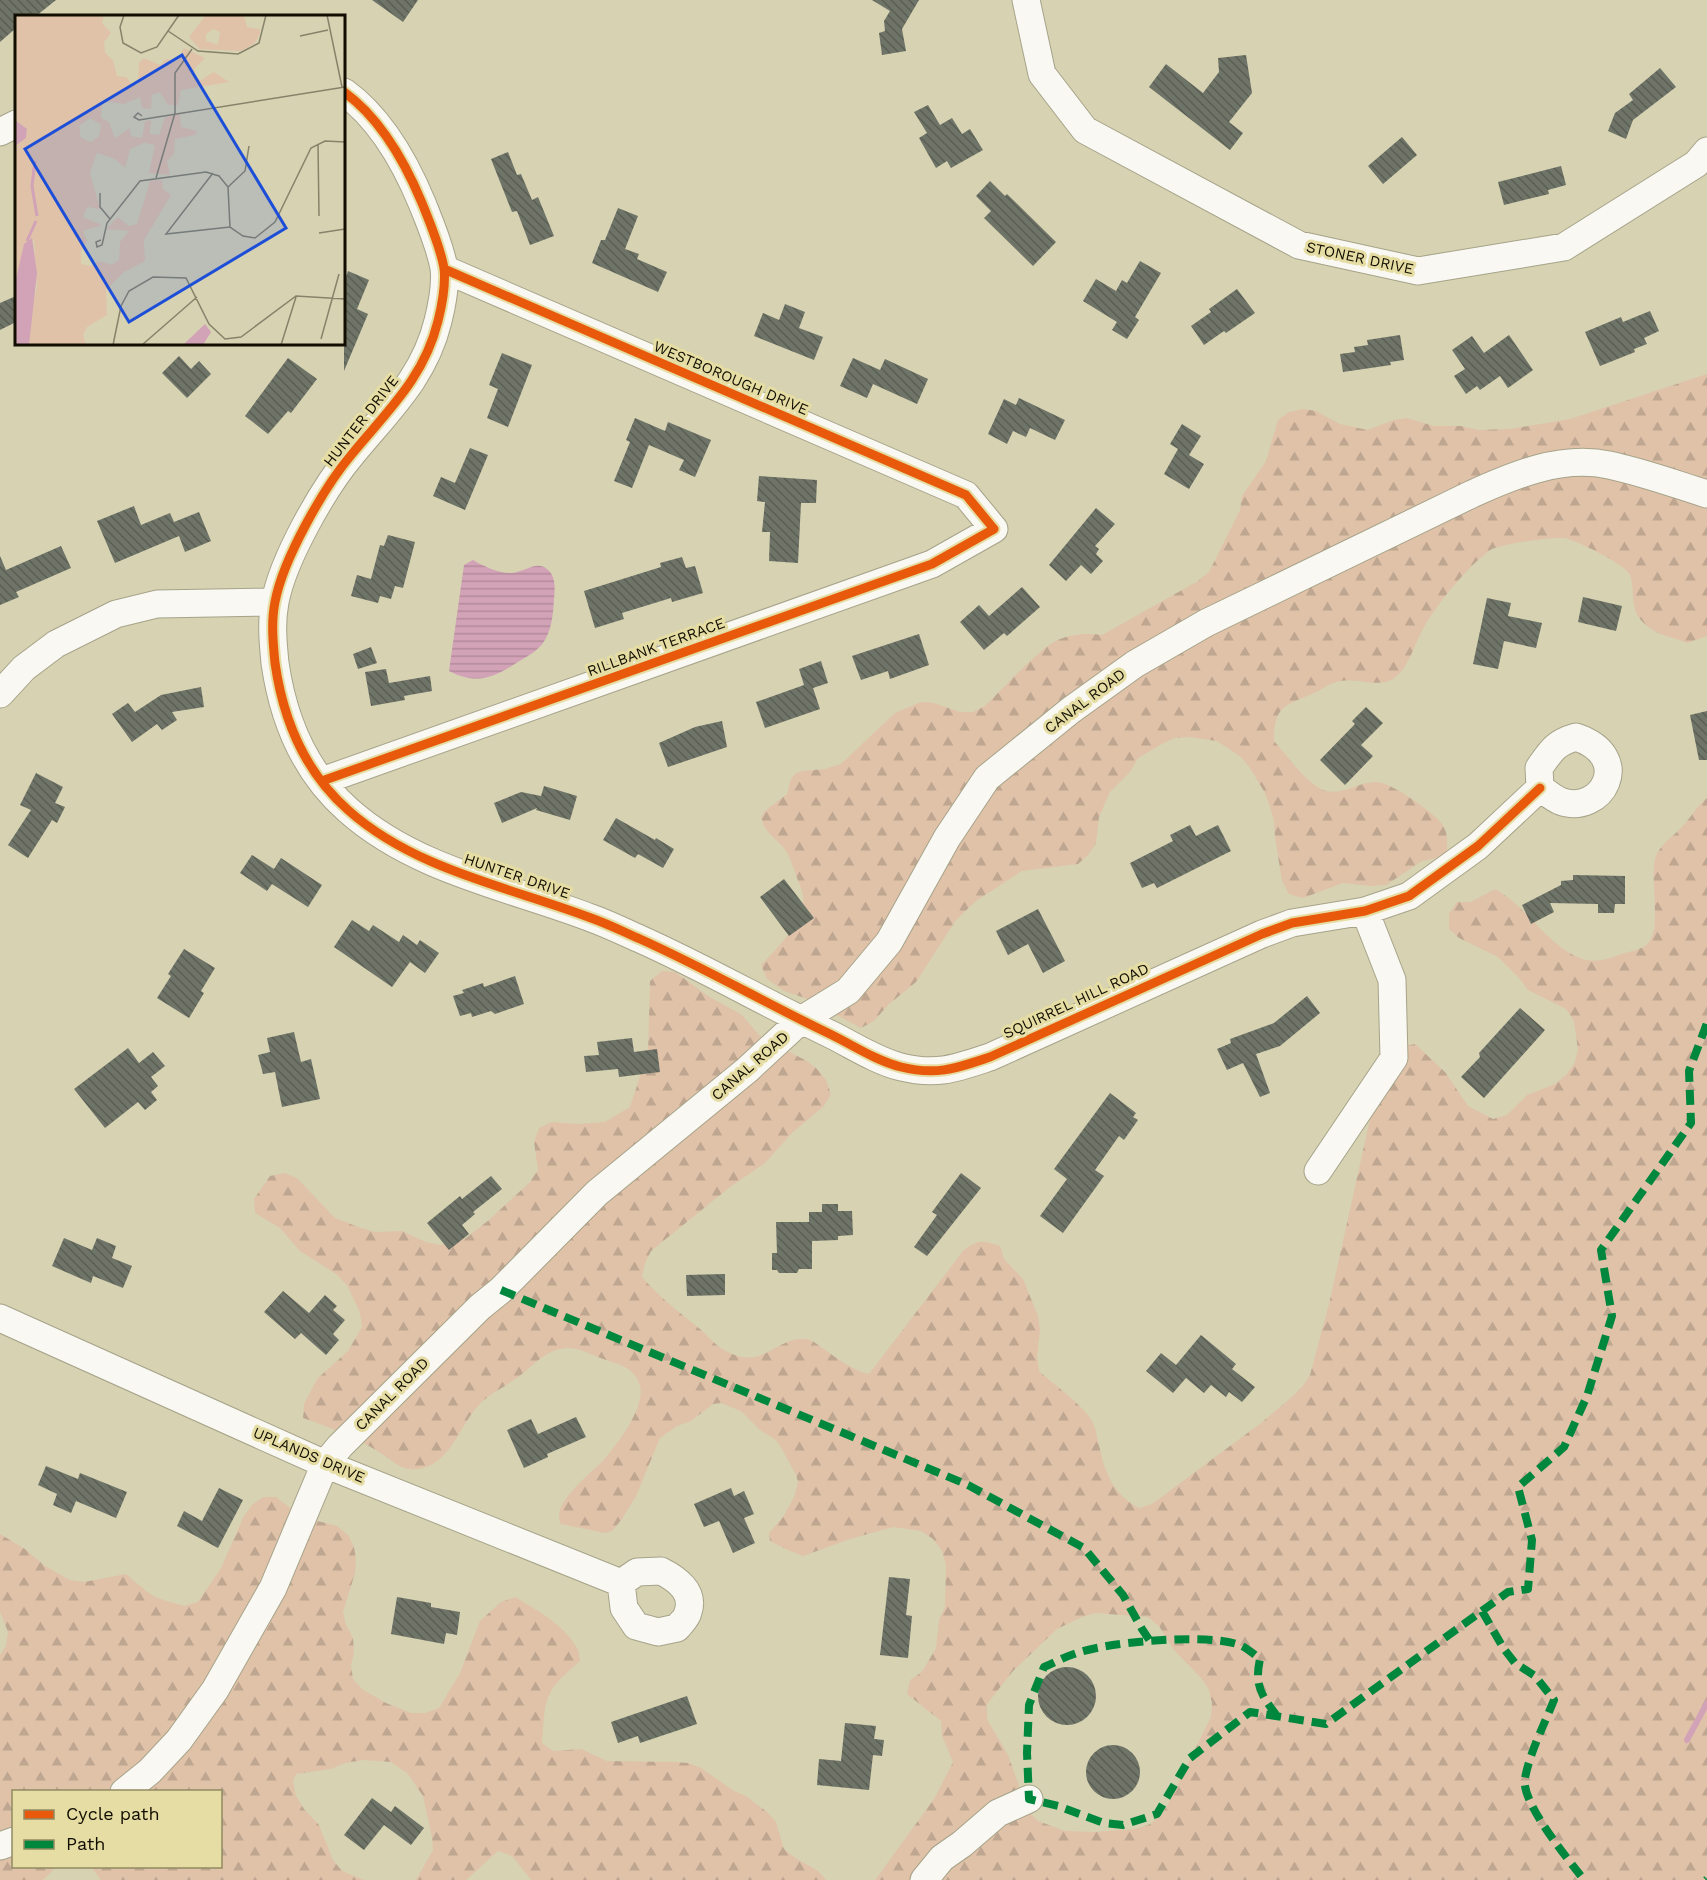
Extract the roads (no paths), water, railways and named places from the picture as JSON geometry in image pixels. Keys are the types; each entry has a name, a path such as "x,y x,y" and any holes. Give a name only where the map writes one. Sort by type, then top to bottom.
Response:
{"street":[{"name":"STONER DRIVE","path":"1026,0 1042,74 1085,130 1299,245 1321,250 1418,271 1564,247 1696,164 1707,152"},
{"name":"HUNTER DRIVE","path":"345,93 356,101 388,139 412,177 444,269 442,304 435,335 418,372 396,404 349,456 318,502 287,563 275,602 272,630 280,692 292,732 307,762 322,781 346,809 377,833 422,857 501,888 592,918 704,969 801,1020"},
{"path":"0,132 15,124"},
{"name":"WESTBOROUGH DRIVE","path":"444,269 966,495 994,529"},
{"name":"CANAL ROAD","path":"125,1790 150,1771 179,1740 215,1690 273,1588 326,1464 347,1438 501,1290 597,1193 747,1070 801,1020 848,991 889,942 947,838 987,778 1071,710 1155,652 1216,618 1515,475 1549,466 1581,463 1608,465 1707,494"},
{"name":"RILLBANK TERRACE","path":"322,781 932,564 994,529"},
{"path":"0,694 24,668 56,644 116,614 157,604 275,602"},
{"name":"SQUIRREL HILL ROAD","path":"801,1020 896,1066 922,1071 947,1071 990,1057 1262,934 1292,923 1365,911 1409,896 1478,846 1540,788"},
{"path":"1318,1170 1394,1058 1392,980 1365,911"},
{"name":"UPLANDS DRIVE","path":"0,1318 326,1464 621,1583"},
{"path":"924,1880 942,1858 998,1813 1029,1799"}],"waterway":[{"path":"1687,1740 1707,1703"}]}
